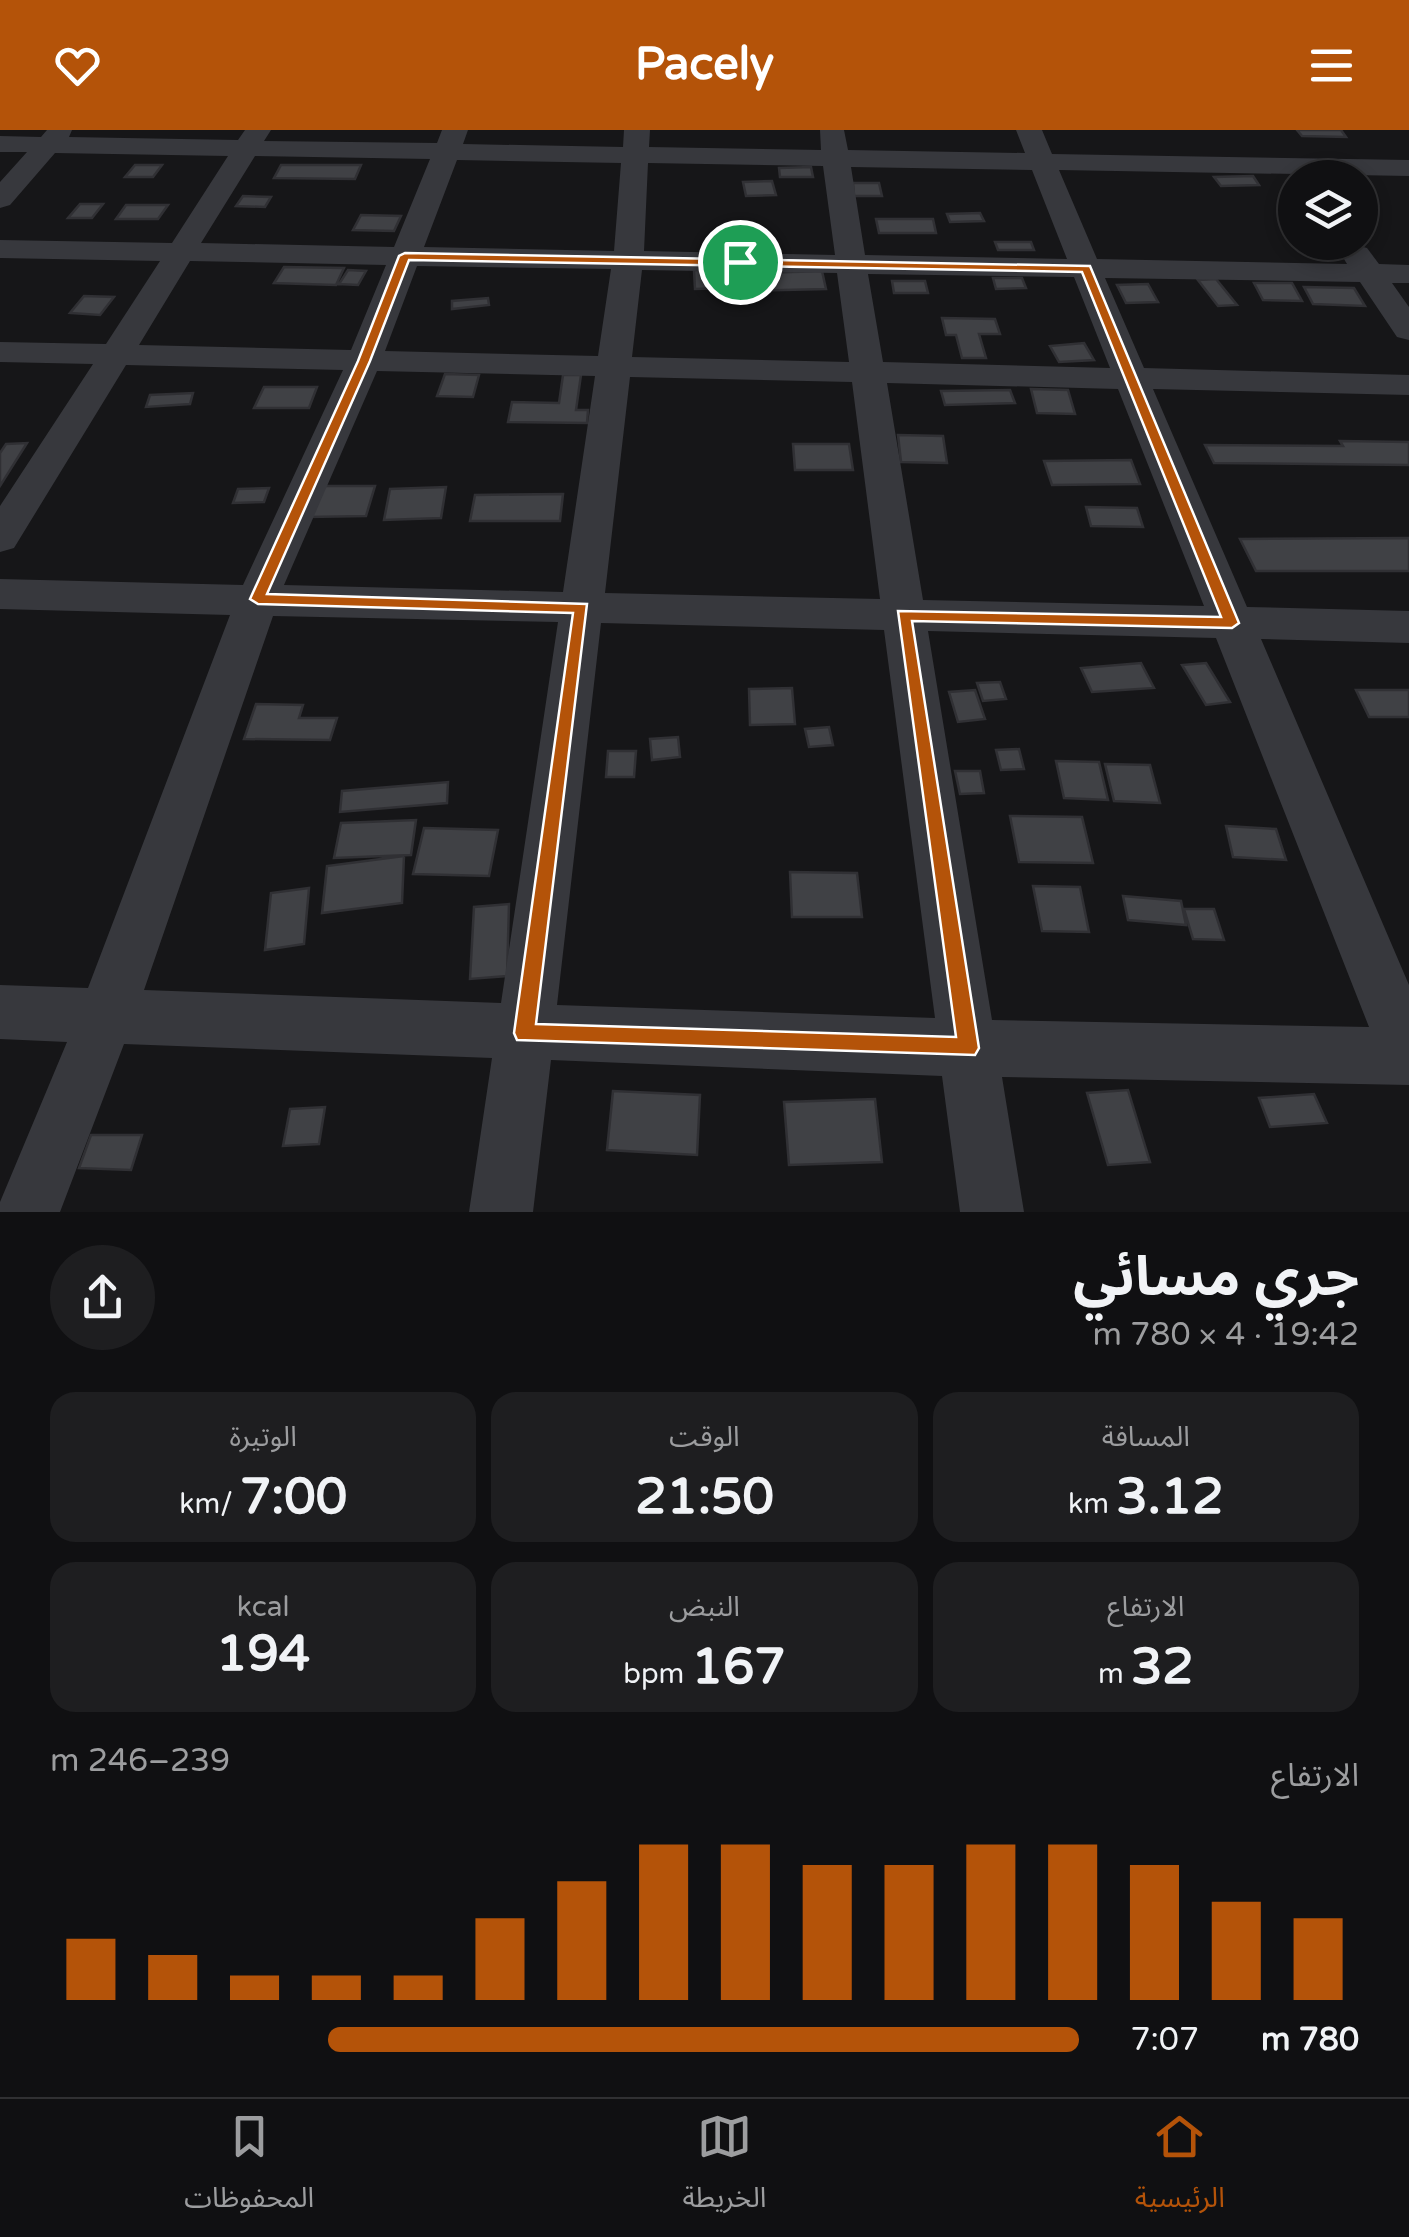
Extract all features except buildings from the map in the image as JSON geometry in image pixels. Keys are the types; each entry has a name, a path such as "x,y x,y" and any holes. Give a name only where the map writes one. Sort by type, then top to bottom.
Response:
{"street":[{"path":"0,199 54,138"},
{"path":"0,144 54,138 1036,146 1278,170"},
{"path":"0,538 252,139"},
{"path":"28,1212 106,1016 258,599 364,361 450,141"},
{"path":"500,1212 628,260 636,142"},
{"path":"1279,142 1292,160"},
{"path":"833,144 992,1212"},
{"path":"0,1012 968,1048 1409,1055 1036,146"},
{"path":"1378,169 1409,168"},
{"path":"0,249 1409,274"},
{"path":"1360,260 1409,330"},
{"path":"0,352 1409,385"},
{"path":"0,594 1409,627"}],"route":[{"path":"405,256 740,262 1086,268 1232,623 904,615 968,1048 524,1033 582,608 258,599 364,361 405,256"}]}
